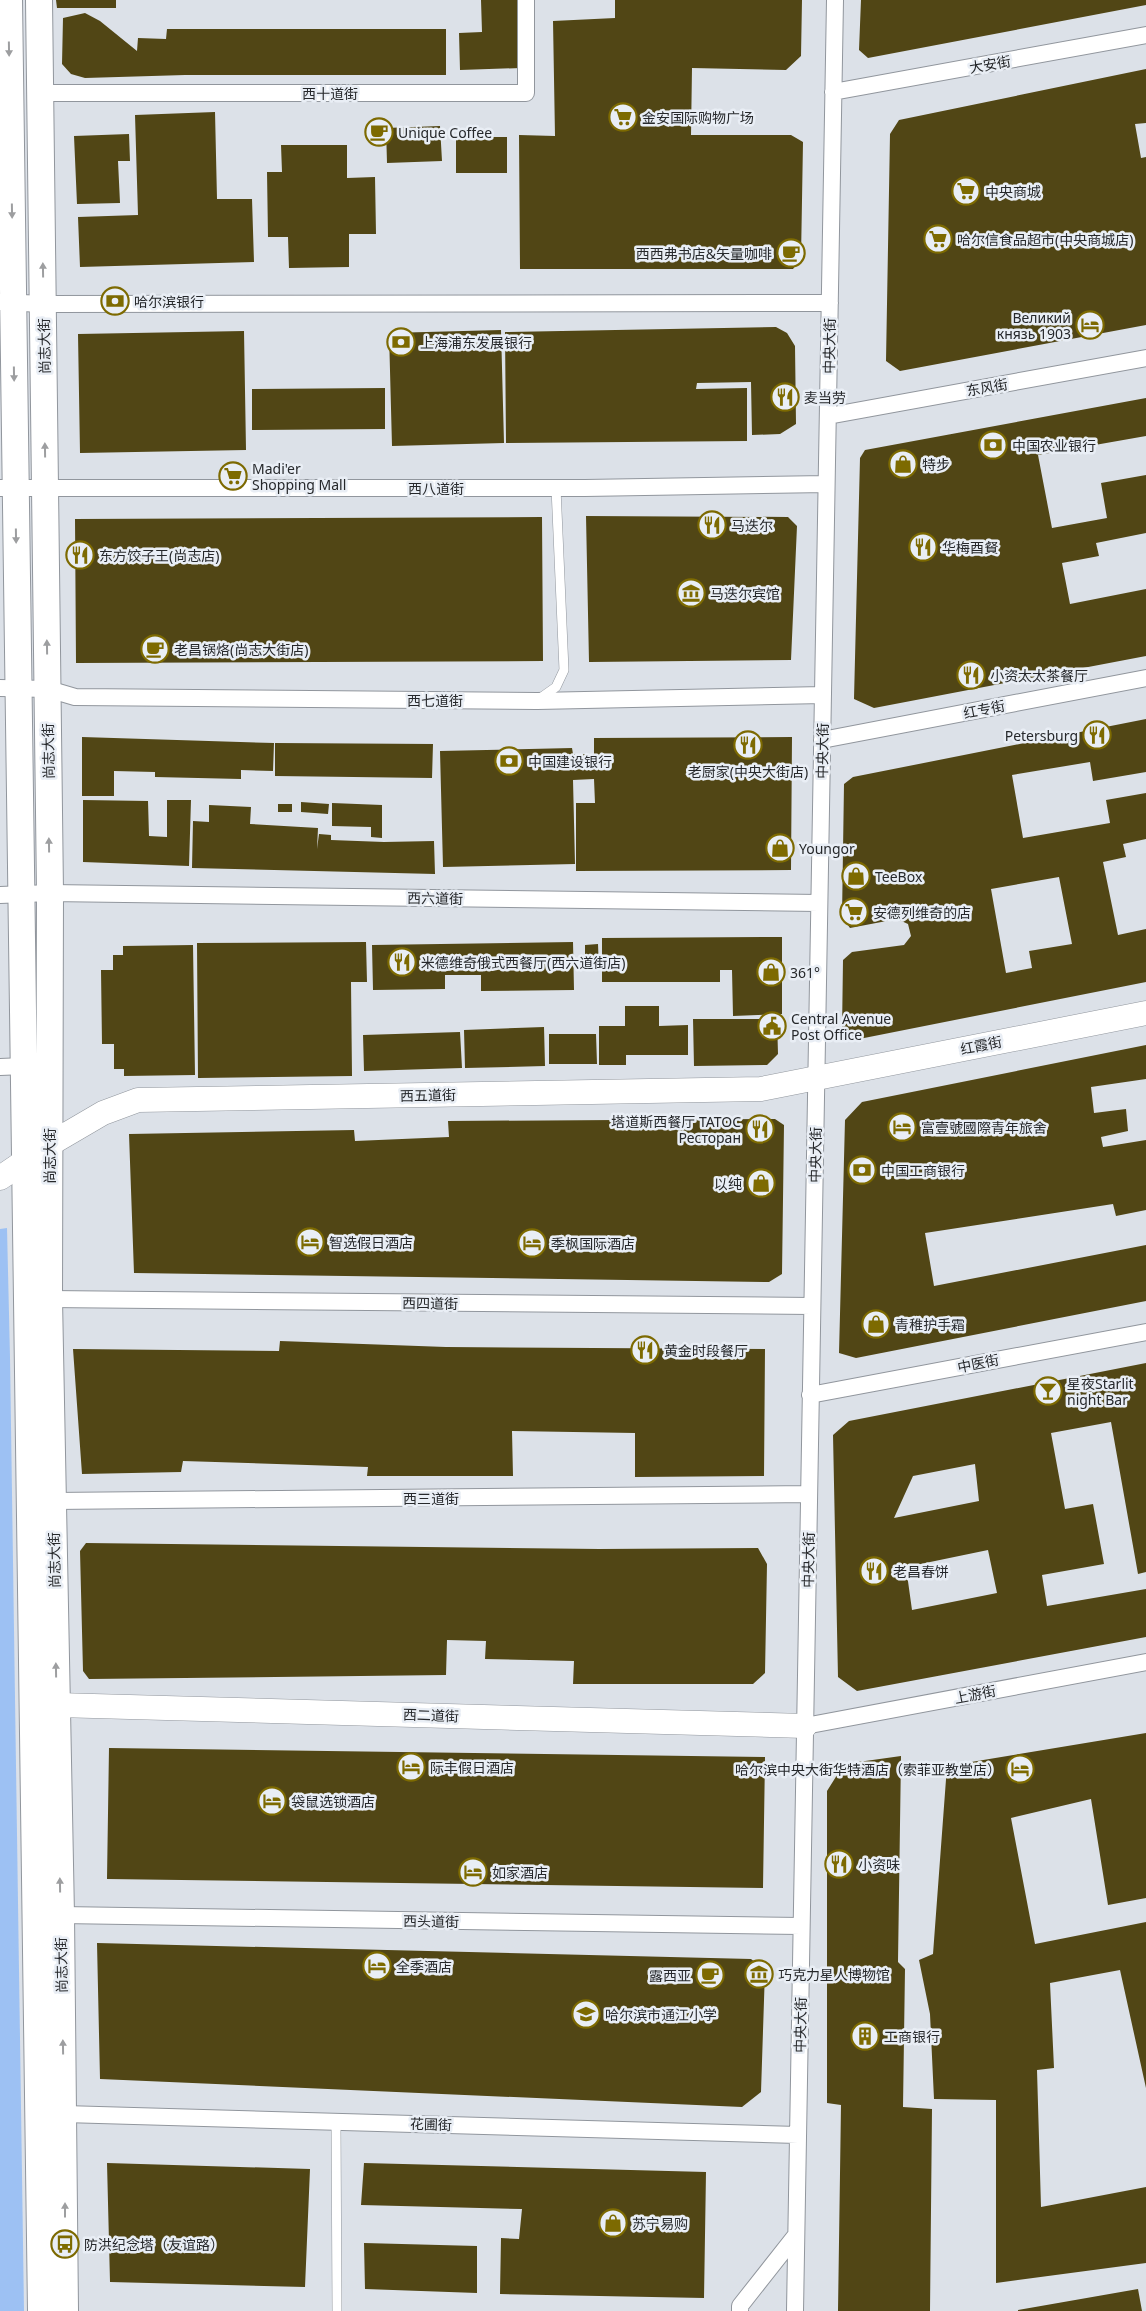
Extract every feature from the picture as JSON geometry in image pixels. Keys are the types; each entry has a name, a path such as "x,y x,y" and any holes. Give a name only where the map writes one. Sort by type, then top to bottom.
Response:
{"main road":[{"name":"尚志大街","path":"9,0 6,302 12,1067 26,1161 41,2311"},
{"name":"尚志大街","path":"39,0 50,893 48,1299 61,1916 65,2311"},
{"name":"红霞街","path":"816,1077 1146,1013"},
{"name":"西五道街","path":"0,1178 50,1144 102,1113 138,1100 761,1089 816,1077"},
{"name":"西二道街","path":"57,1705 805,1726"}],"street":[{"name":"西十道街","path":"40,93 526,93 526,0"},
{"name":"中央大街","path":"795,2311 835,0"},
{"name":"大安街","path":"833,92 1146,36"},
{"path":"6,302 43,304 830,303"},
{"name":"东风街","path":"828,416 1146,358"},
{"name":"西八道街","path":"8,488 556,488 826,484"},
{"name":"红专街","path":"822,740 1146,678"},
{"name":"西七道街","path":"9,687 48,689 75,697 537,701 823,695"},
{"name":"西六道街","path":"11,895 50,893 819,903"},
{"name":"西四道街","path":"48,1299 812,1306"},
{"name":"中医街","path":"810,1395 1146,1332"},
{"name":"西三道街","path":"53,1501 809,1494"},
{"name":"上游街","path":"805,1726 1146,1662"},
{"name":"西头道街","path":"61,1916 801,1926"},
{"name":"花圃街","path":"64,2114 798,2135"},
{"path":"740,2311 740,2306 796,2236"}],"lane":[{"path":"537,701 556,687 564,670 556,488"},
{"path":"336,2122 337,2311"}],"shaded area":[{"path":"7,1228 24,2311 0,2311 0,1229"}],"building":[{"path":"56,0 116,0 116,8 57,8"},
{"path":"481,0 519,0 521,68 460,70 459,33 482,32"},
{"name":"金安国际购物广场","path":"615,0 802,0 801,56 786,70 692,68 691,135 791,135 803,142 801,258 793,269 520,269 519,135 555,136 553,21 615,18"},
{"path":"861,0 1146,0 1146,5 868,58 859,50"},
{"path":"85,13 100,21 137,51 138,38 166,39 167,29 446,29 446,75 185,75 85,78 71,74 62,64 63,18"},
{"path":"1146,69 1146,123 1135,124 1141,158 1146,157 1146,325 900,371 886,361 890,134 899,120"},
{"path":"215,112 217,199 252,199 254,262 80,267 78,217 138,215 135,115"},
{"path":"440,126 442,161 387,163 386,128"},
{"path":"129,134 130,161 118,161 120,203 77,204 74,136"},
{"path":"456,137 507,137 507,173 456,173"},
{"path":"281,145 347,145 347,178 375,177 376,234 349,234 349,267 289,268 288,237 268,237 267,172 282,172"},
{"path":"776,327 787,333 795,346 796,424 780,434 752,435 751,382 697,383 696,389 747,388 747,441 506,443 505,332"},
{"path":"501,330 504,443 392,446 389,333"},
{"path":"244,331 246,450 80,453 78,334"},
{"path":"385,388 385,429 252,430 252,389"},
{"path":"1146,398 1146,436 1038,455 1052,528 1107,518 1101,483 1146,475 1146,533 1096,543 1099,556 1062,563 1070,604 1146,589 1146,656 874,708 854,699 860,458 865,450"},
{"name":"马迭尔宾馆","path":"586,516 788,517 797,526 791,660 589,662"},
{"path":"542,517 543,661 76,663 75,519"},
{"path":"1146,719 1146,772 1093,781 1090,762 1012,775 1023,838 1110,823 1106,800 1146,793 1146,839 1123,844 1126,857 1103,862 1118,935 1146,929 1146,982 849,1041 842,1032 843,960 852,952 904,945 911,936 908,924 897,919 850,928 842,917 844,784 853,777","holes":["1059,877 1072,944 1029,951 1032,968 1006,973 991,889"]},
{"path":"82,737 274,743 273,771 241,770 241,779 155,777 155,772 114,771 114,796 82,796"},
{"path":"792,737 791,870 576,871 576,803 595,803 594,779 573,780 575,864 443,867 440,751 572,748 573,754 594,754 594,738"},
{"path":"275,743 433,744 432,778 275,776"},
{"path":"83,800 148,801 149,836 167,837 167,800 191,800 189,866 83,862"},
{"path":"301,802 329,804 328,814 301,812"},
{"path":"332,803 382,805 382,838 371,837 371,827 332,826"},
{"path":"278,804 292,804 292,812 278,812"},
{"path":"209,805 251,807 250,824 318,828 317,849 319,834 331,835 331,840 434,841 435,874 192,868 193,821 209,822"},
{"path":"782,937 782,1014 733,1016 732,970 720,970 720,982 602,982 602,938"},
{"path":"366,942 367,982 351,982 352,1076 198,1078 197,943"},
{"path":"573,942 574,990 481,991 481,975 445,975 445,989 373,990 372,945"},
{"path":"598,944 599,970 585,970 585,945"},
{"path":"193,945 195,1075 124,1076 124,1069 114,1069 114,1044 102,1044 101,970 113,970 113,955 123,955 123,946"},
{"path":"625,1006 659,1006 659,1026 688,1025 688,1055 626,1055 626,1065 599,1065 599,1026 625,1026"},
{"path":"693,1019 777,1019 778,1054 767,1065 694,1066"},
{"path":"544,1027 545,1066 465,1068 464,1030"},
{"path":"460,1032 462,1068 364,1071 363,1035"},
{"path":"549,1034 596,1034 597,1064 549,1064"},
{"path":"1146,1045 1146,1079 1091,1087 1094,1113 1126,1109 1128,1131 1101,1137 1103,1147 1146,1140 1146,1210 1116,1216 1113,1204 925,1233 934,1286 1146,1245 1146,1301 856,1358 839,1353 845,1120 862,1102"},
{"path":"775,1119 784,1125 782,1274 769,1282 134,1273 129,1134 354,1130 355,1141 449,1137 448,1121"},
{"path":"280,1341 446,1347 765,1349 764,1476 635,1477 635,1433 512,1431 513,1476 367,1476 368,1467 183,1461 181,1472 82,1474 73,1349 279,1351"},
{"path":"1146,1363 1146,1572 1138,1574 1111,1422 1051,1433 1065,1509 1093,1504 1104,1564 1042,1575 1047,1606 1146,1589 1146,1637 857,1691 838,1677 833,1435 849,1421","holes":["975,1464 979,1501 894,1518 913,1476","988,1550 997,1593 912,1610 906,1567"]},
{"path":"86,1543 600,1549 758,1548 767,1564 765,1673 753,1684 573,1684 574,1661 485,1659 486,1641 447,1640 446,1675 89,1679 83,1671 80,1551"},
{"path":"1146,1733 1146,1898 1108,1905 1091,1799 1011,1818 1035,1944 1146,1922 1146,2088 1120,1970 1050,1983 1054,2068 1037,2070 1041,2207 1146,2187 1146,2263 996,2283 996,2100 934,2099 930,2014 919,1960 933,1954 947,1766"},
{"path":"109,1748 765,1757 763,1888 107,1879"},
{"name":"工商银行","path":"901,1756 898,1962 905,1969 903,2107 932,2109 930,2311 838,2311 841,2105 827,2103 827,1791 844,1764"},
{"path":"97,1943 751,1959 765,1970 761,2092 742,2107 100,2079"},
{"path":"107,2163 310,2169 305,2287 110,2282"},
{"name":"苏宁易购","path":"364,2163 706,2172 704,2298 500,2294 501,2238 519,2239 522,2209 361,2205"},
{"path":"364,2243 477,2246 477,2293 365,2289"},
{"path":"1138,2289 1142,2311 1018,2311 1018,2310"}],"place":[{"name":"金安国际购物广场","path":"623,117"},
{"name":"Unique Coffee","path":"379,132"},
{"name":"中央商城","path":"966,191"},
{"name":"哈尔信食品超市(中央商城店)","path":"938,239"},
{"name":"西西弗书店&矢量咖啡","path":"791,253"},
{"name":"哈尔滨银行","path":"115,301"},
{"name":"Великий князь 1903","path":"1090,325"},
{"name":"上海浦东发展银行","path":"401,342"},
{"name":"麦当劳","path":"785,397"},
{"name":"中国农业银行","path":"993,445"},
{"name":"特步","path":"903,464"},
{"name":"Madi'er Shopping Mall","path":"233,476"},
{"name":"马迭尔","path":"712,525"},
{"name":"华梅酉䝳","path":"923,547"},
{"name":"东方饺子王(尚志店)","path":"80,555"},
{"name":"马迭尔宾馆","path":"691,593"},
{"name":"老昌锅烙(尚志大街店)","path":"155,649"},
{"name":"小资太太茶餐厅","path":"971,675"},
{"name":"Petersburg","path":"1097,735"},
{"name":"老厨家(中央大街店)","path":"748,745"},
{"name":"中国建设银行","path":"509,761"},
{"name":"Youngor","path":"780,848"},
{"name":"TeeBox","path":"856,876"},
{"name":"安德列维奇的店","path":"854,912"},
{"name":"米德维奇俄式西餐厅(西六道街店)","path":"402,962"},
{"name":"361°","path":"771,972"},
{"name":"Central Avenue Post Office","path":"772,1026"},
{"name":"富壹號國際青年旅舍","path":"902,1127"},
{"name":"塔道斯西餐厅 TATOC Ресторан","path":"760,1129"},
{"name":"中国工商银行","path":"862,1170"},
{"name":"以纯","path":"761,1183"},
{"name":"智选假日酒店","path":"310,1242"},
{"name":"季枫国际酒店","path":"532,1243"},
{"name":"青稚护手霜","path":"876,1324"},
{"name":"黄金时段餐厅","path":"645,1350"},
{"name":"星夜Starlit night Bar","path":"1048,1391"},
{"name":"老昌春饼","path":"874,1571"},
{"name":"际丰假日酒店","path":"411,1767"},
{"name":"哈尔滨中央大街华特酒店（索菲亚教堂店）","path":"1020,1769"},
{"name":"袋鼠选锁酒店","path":"272,1801"},
{"name":"小资味","path":"839,1864"},
{"name":"如家酒店","path":"473,1872"},
{"name":"全季酒店","path":"377,1966"},
{"name":"巧克力星人博物馆","path":"759,1974"},
{"name":"露西亚","path":"710,1975"},
{"name":"哈尔滨市通江小学","path":"586,2014"},
{"name":"工商银行","path":"865,2036"},
{"name":"苏宁易购","path":"613,2223"},
{"name":"防洪纪念塔（友谊路）","path":"65,2244"}]}
